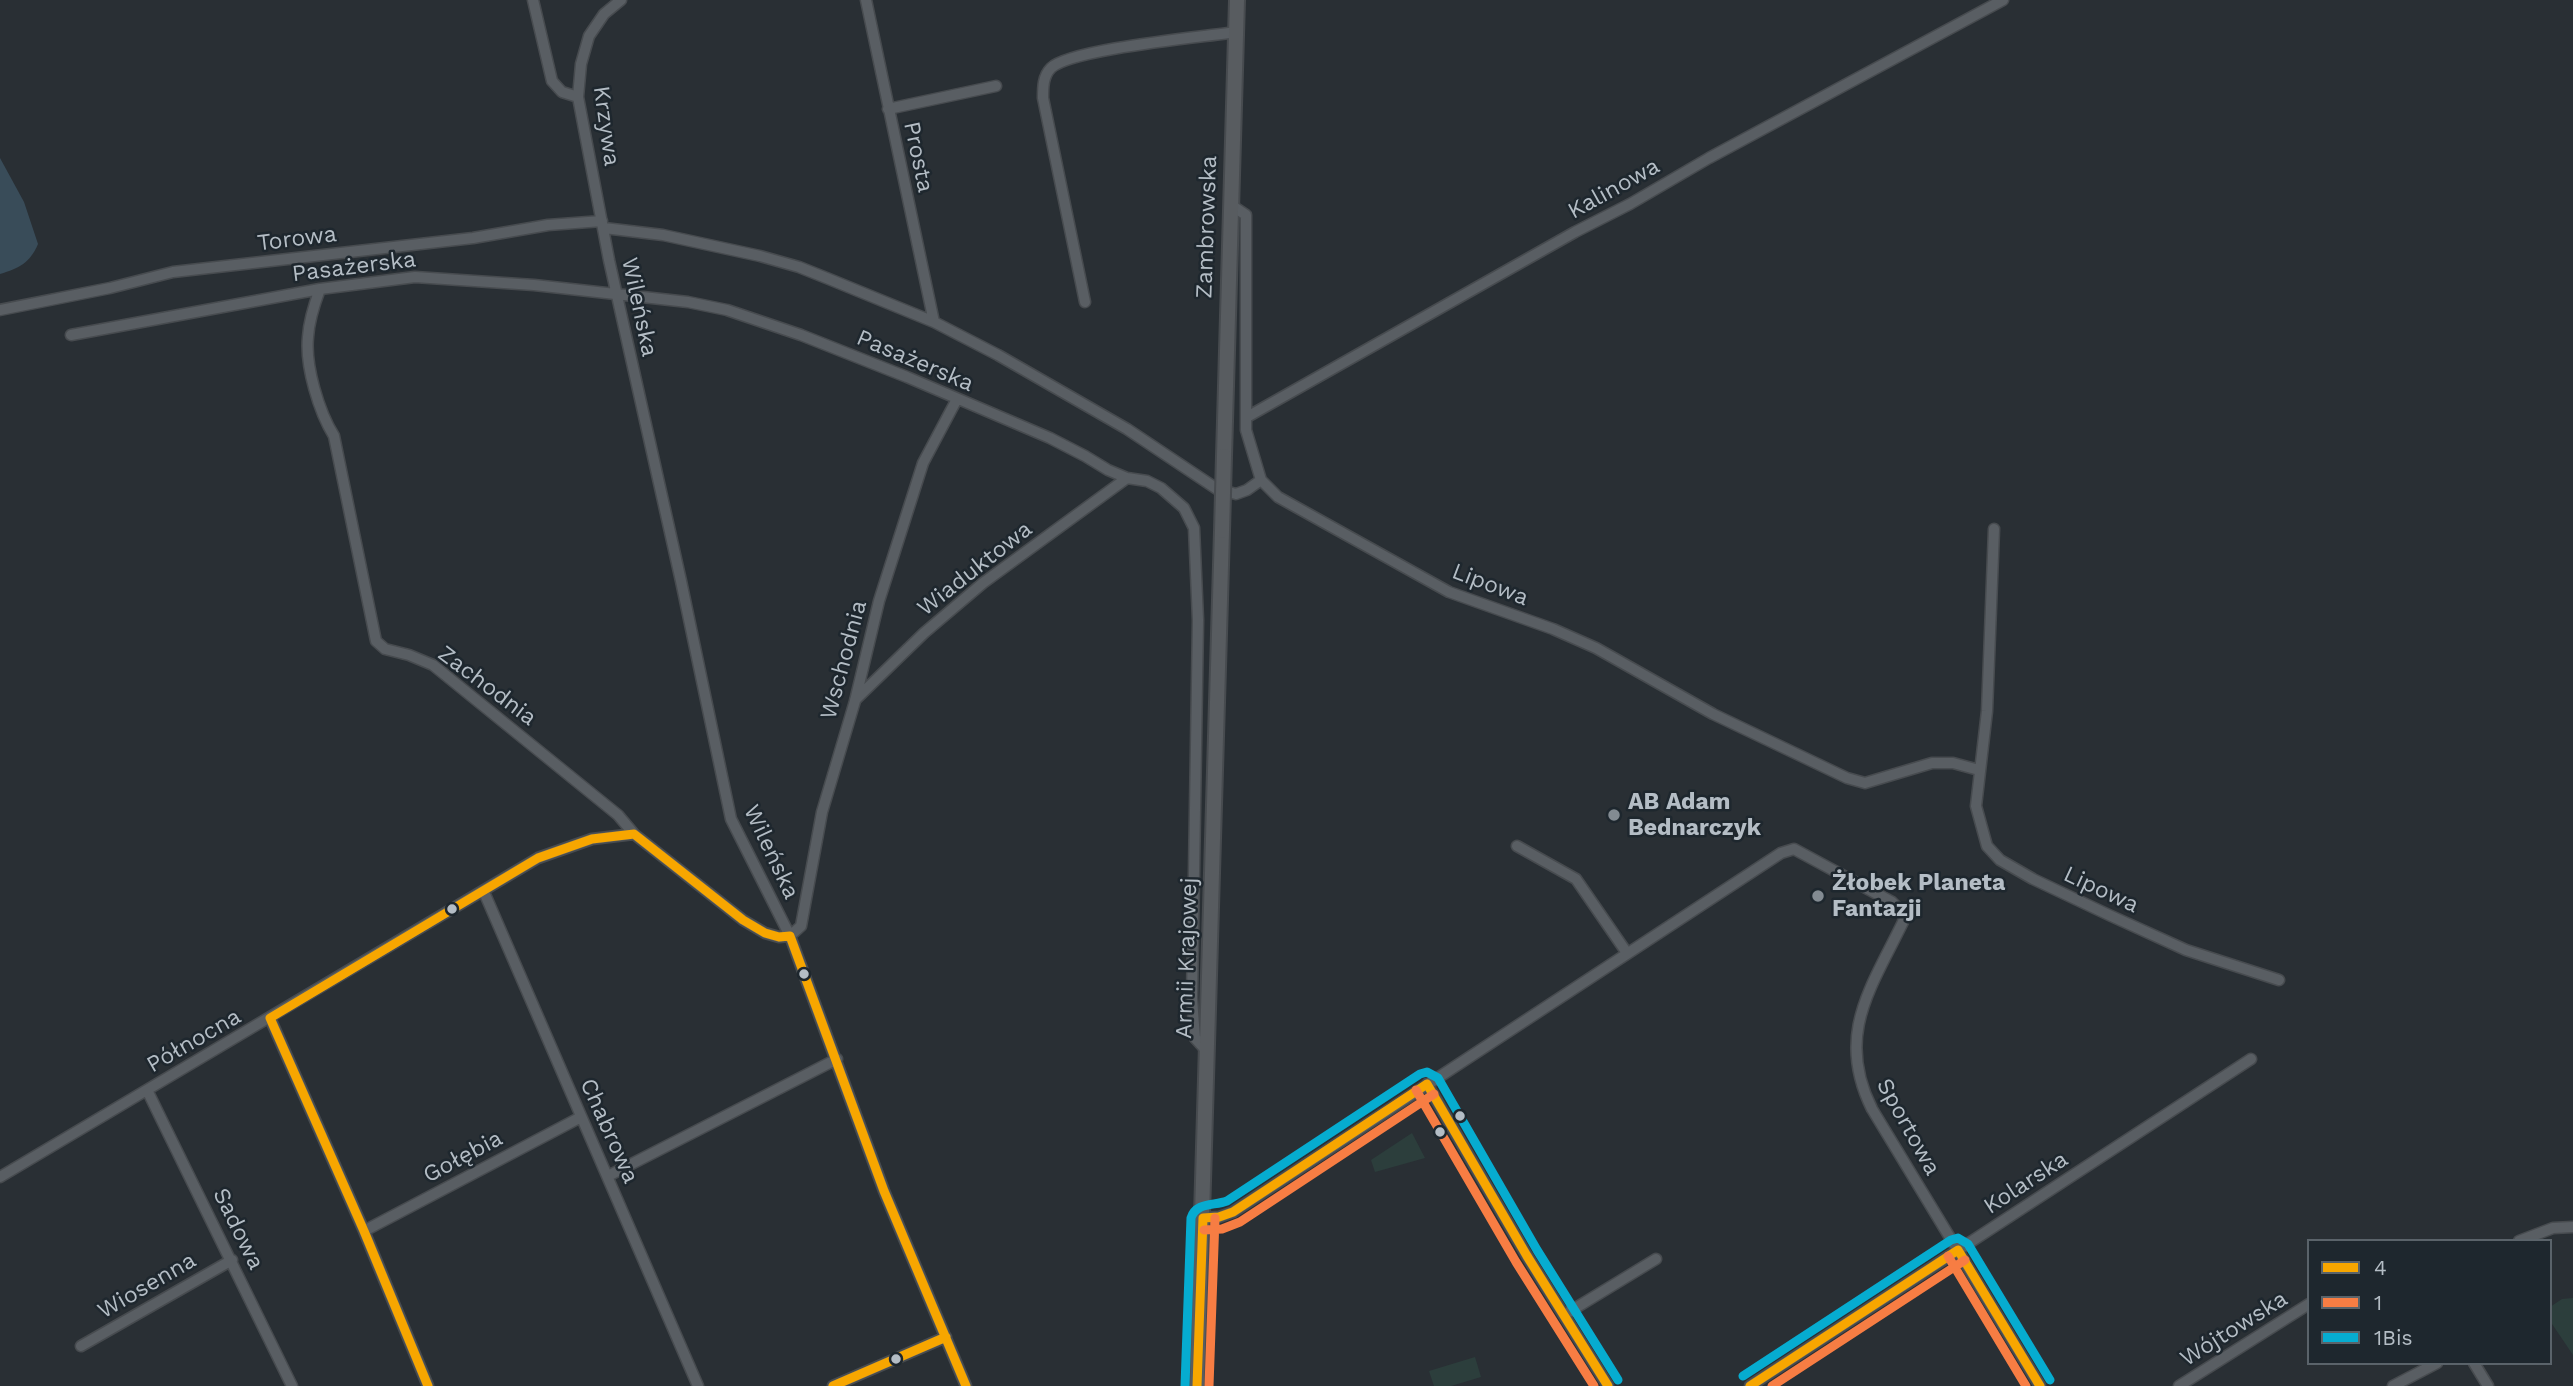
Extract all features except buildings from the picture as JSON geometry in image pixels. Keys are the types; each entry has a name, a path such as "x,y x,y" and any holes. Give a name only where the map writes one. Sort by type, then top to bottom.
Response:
{"main road":[{"name":"Zambrowska","path":"1222,531 1237,0"},
{"name":"Armii Krajowej","path":"1197,1386 1222,531"}],"street":[{"path":"533,0 552,81 562,92 578,97"},
{"name":"Krzywa","path":"603,224 578,97 581,64 589,36 604,14 621,0"},
{"name":"Prosta","path":"866,0 934,322"},
{"name":"Kalinowa","path":"1247,417 1709,158 2003,0"},
{"path":"1085,302 1043,98 1048,72 1053,66 1070,58 1142,43 1236,32"},
{"path":"888,109 996,86"},
{"path":"1231,205 1246,215 1246,430 1261,480"},
{"name":"Wileńska","path":"603,224 731,819 790,936 884,1191 966,1386"},
{"name":"Torowa","path":"0,310 110,288 173,272 473,238 548,225 603,224 663,235 799,267 934,322 1039,377 1127,429 1217,489 1236,494 1261,480"},
{"name":"Pasażerska","path":"71,335 320,289 415,277 465,279 688,302 727,310 802,335 1050,439 1127,478 1147,481 1176,498 1194,528 1198,620 1192,998 1195,1038 1206,1049"},
{"name":"Zachodnia","path":"320,289 307,339 312,375 324,419 334,436 376,641 385,649 433,665 618,815 634,834 743,919 765,933 779,937 790,936"},
{"name":"Wschodnia","path":"790,936 801,926 822,812 855,701 879,601 923,463 957,399"},
{"name":"Wiaduktowa","path":"855,701 924,633 983,583 1127,478"},
{"name":"Lipowa","path":"1261,480 1278,497 1449,592 1553,629 1596,648 1713,714 1847,778 1865,783 1932,763 1952,763 1979,771"},
{"name":"Lipowa","path":"1994,529 1987,711 1976,806 1987,846 2000,860 2044,885 2186,950 2279,981"},
{"name":"Północna","path":"0,1177 538,858 592,839 634,834"},
{"path":"1203,1218 1219,1217 1233,1212 1628,953 1576,879 1517,846"},
{"name":"Sportowa","path":"1628,953 1788,849 1794,849 1892,902 1904,914 1903,922 1863,1005 1857,1028 1855,1052 1864,1093 2040,1386"},
{"name":"Chabrowa","path":"484,892 698,1386"},
{"path":"270,1018 364,1231 428,1386"},
{"path":"608,1177 837,1059"},
{"name":"Kolarska","path":"1750,1386 2252,1059"},
{"path":"1427,1084 1608,1386"},
{"name":"Sadowa","path":"148,1090 292,1386"},
{"name":"Gołębia","path":"364,1231 581,1117"},
{"path":"2524,1239 2553,1228 2573,1227"},
{"path":"1564,1315 1656,1259"},
{"name":"Wiosenna","path":"81,1346 232,1260"},
{"name":"Wójtowska","path":"2179,1386 2307,1305"},
{"path":"833,1386 946,1337"},
{"path":"2393,1386 2433,1365"},
{"path":"2474,1365 2488,1386"}],"shaded area":[{"path":"1412,1133 1425,1158 1375,1172 1371,1160"},
{"path":"2573,1298 2573,1355 2552,1324 2552,1306 2562,1299"},
{"path":"1475,1357 1481,1377 1451,1386 1434,1386 1429,1371"}],"water":[{"path":"0,158 24,202 38,244 23,264 0,274"}],"transit line":[{"name":"4","path":"634,834 743,920 765,933 779,937 790,936"},
{"name":"4","path":"270,1018 538,858 592,839 634,834"},
{"name":"4","path":"790,936 884,1191 966,1386"},
{"name":"4","path":"270,1018 364,1231 428,1386"},
{"name":"1Bis","path":"1185,1386 1193,1213 1201,1207 1227,1201 1420,1074 1427,1072 1438,1078 1537,1250 1618,1380"},
{"name":"4","path":"1427,1084 1527,1256 1608,1386"},
{"name":"4","path":"1203,1218 1219,1217 1233,1212 1427,1084"},
{"name":"1","path":"1416,1090 1516,1262 1594,1386"},
{"name":"1","path":"1204,1230 1222,1229 1240,1222 1434,1094"},
{"name":"4","path":"1197,1386 1203,1218"},
{"name":"1","path":"1209,1386 1215,1218"},
{"name":"1Bis","path":"1743,1376 1958,1238 1968,1244 2050,1380"},
{"name":"4","path":"1958,1250 2040,1386"},
{"name":"4","path":"1750,1386 1958,1250"},
{"name":"1","path":"1948,1256 2026,1386"},
{"name":"1","path":"1772,1386 1965,1260"},
{"name":"4","path":"833,1386 946,1337"}],"place":[{"name":"AB Adam Bednarczyk","path":"1614,815"},
{"name":"Żłobek Planeta Fantazji","path":"1818,896"}]}
